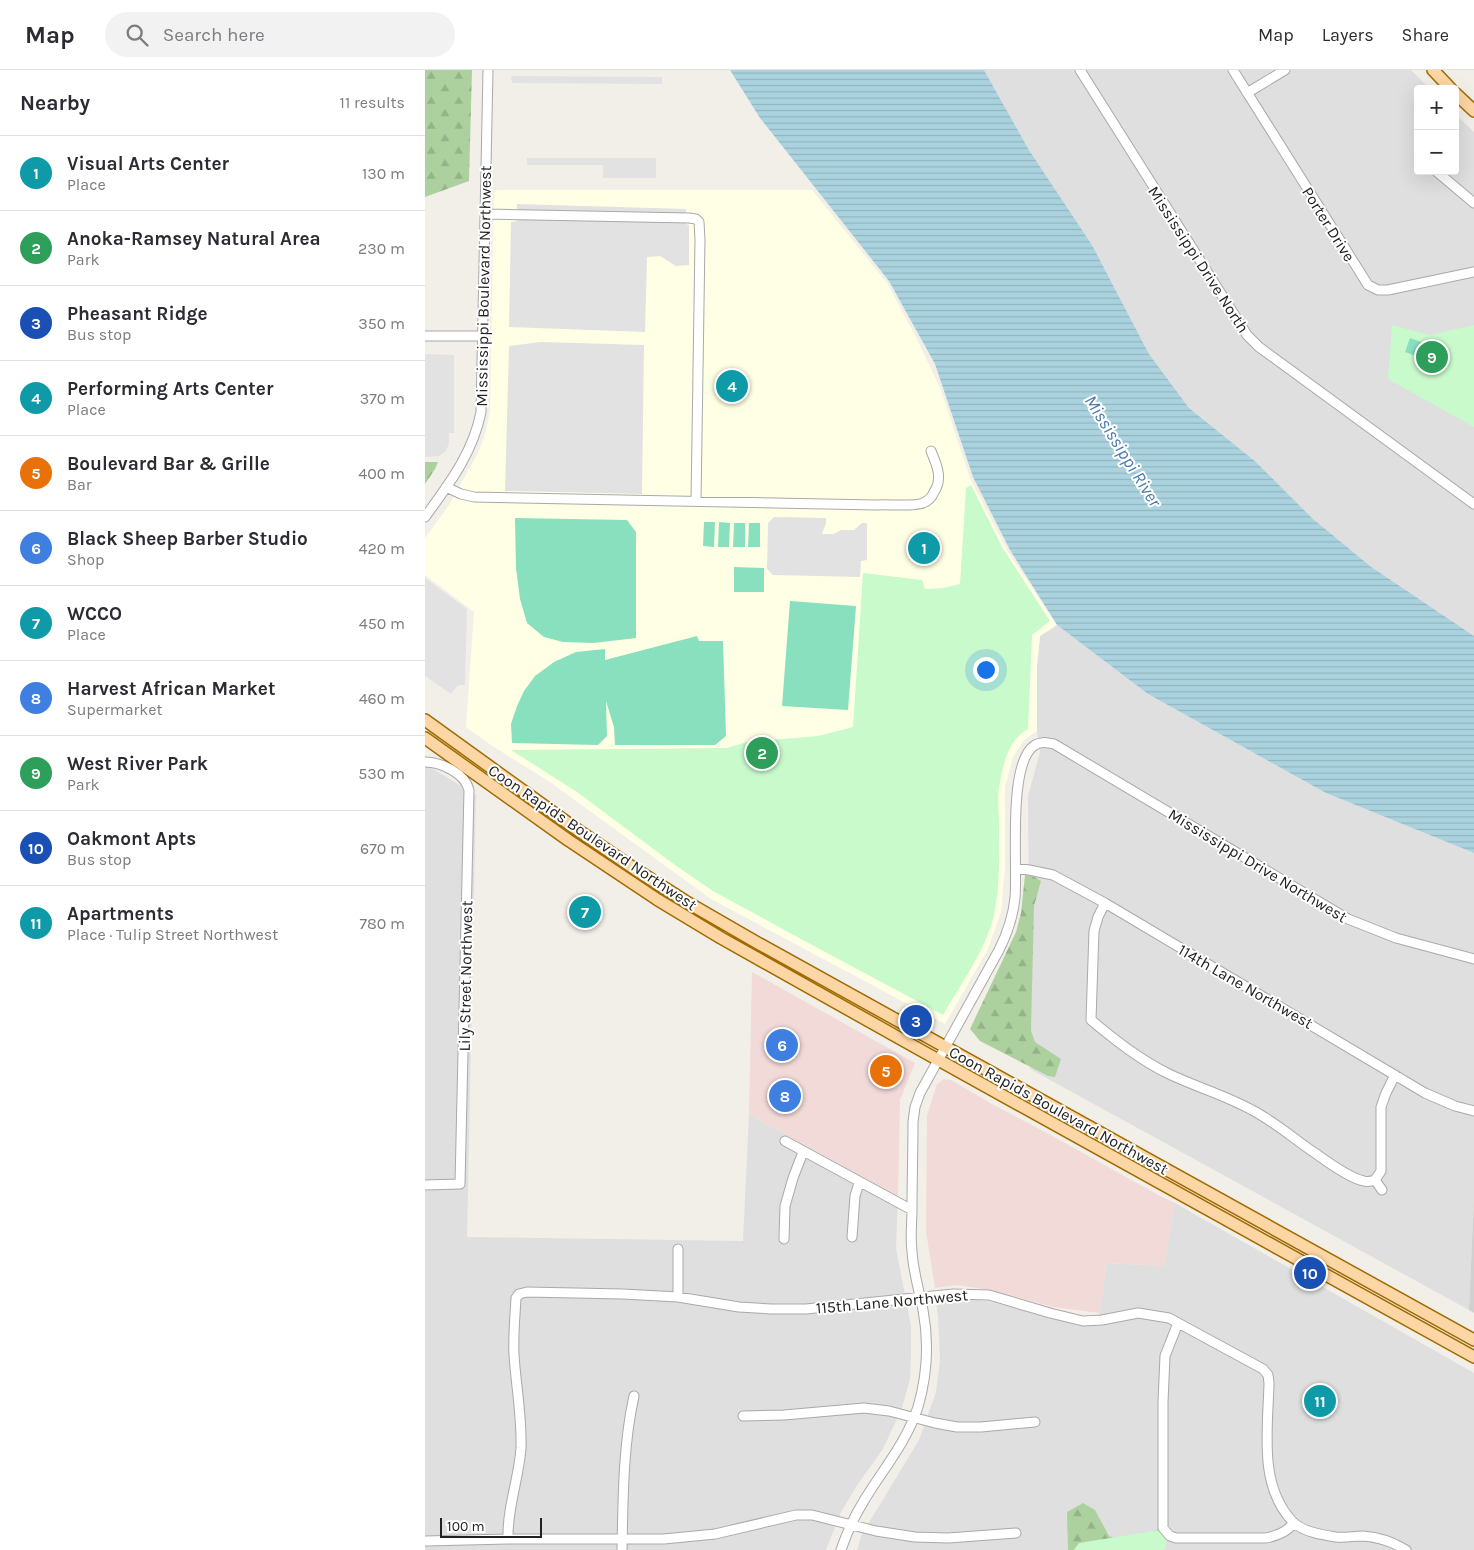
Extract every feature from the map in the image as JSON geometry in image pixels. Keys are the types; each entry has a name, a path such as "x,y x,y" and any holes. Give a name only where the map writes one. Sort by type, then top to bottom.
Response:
{"main road":[{"path":"1433,70 1447,85"},
{"path":"1459,96 1472,104"},
{"name":"Coon Rapids Boulevard Northwest","path":"425,720 572,826 685,901 1474,1340"},
{"name":"Coon Rapids Boulevard Northwest","path":"425,738 568,840 658,900 729,942 1474,1357"}],"street":[{"name":"Mississippi Boulevard Northwest","path":"425,517 447,487 468,453 477,428 482,403 488,70"},
{"name":"Mississippi Drive North","path":"1080,70 1247,335 1259,347 1474,504"},
{"name":"Porter Drive","path":"1233,70 1368,285 1378,290 1388,290 1474,272"},
{"path":"1247,93 1285,70"},
{"path":"1441,175 1474,204"},
{"path":"486,214 689,218 696,219 699,222 696,501"},
{"path":"425,336 483,336"},
{"path":"447,487 461,494 475,497 876,505 921,504 929,500 939,483 938,470 931,452"},
{"name":"Mississippi Drive Northwest","path":"1015,868 1017,794 1020,771 1025,757 1033,747 1043,742 1054,744 1348,919 1395,938 1474,959"},
{"name":"Lily Street Northwest","path":"425,762 436,762 446,766 466,782 469,790 460,1184 425,1184"},
{"path":"841,1550 864,1500 896,1454 914,1418 922,1392 926,1365 926,1332 911,1250 913,1122 915,1107 920,1093 1007,933 1015,900 1015,868"},
{"name":"114th Lane Northwest","path":"1015,868 1053,875 1105,903 1425,1093 1455,1106 1474,1111"},
{"path":"1105,903 1097,917 1094,931 1091,1020 1120,1044 1161,1070 1252,1110 1272,1122 1318,1156 1365,1182 1375,1180 1381,1171 1381,1107 1395,1075"},
{"path":"785,1141 859,1183 912,1210"},
{"path":"784,1240 785,1206 803,1152"},
{"path":"1375,1180 1381,1190"},
{"path":"852,1237 855,1196 859,1183"},
{"path":"677,1297 678,1249"},
{"name":"115th Lane Northwest","path":"508,1539 508,1526 519,1470 521,1447 521,1419 514,1355 516,1298 519,1294 527,1292 677,1297 739,1307 771,1309 806,1309 953,1294 989,1295 1083,1321 1102,1320 1138,1313 1169,1318 1263,1369 1268,1375 1269,1474 1275,1496 1294,1523"},
{"path":"1178,1323 1165,1356 1163,1402 1163,1528 1171,1536 1176,1538 1266,1538 1278,1536 1288,1530 1294,1523 1316,1534 1340,1537 1376,1537 1391,1541 1406,1550"},
{"path":"622,1550 625,1465 634,1396"},
{"path":"743,1416 797,1414 864,1408 876,1409 935,1423 969,1427 1035,1422"},
{"path":"425,1541 508,1539 664,1540 715,1534 796,1514 812,1515 890,1534 931,1538 1016,1533"}],"shaded area":[{"path":"984,70 1411,70 1426,85 1414,85 1414,175 1459,175 1459,118 1474,132 1474,636 1370,566 1312,518 1256,462 1189,408 1149,354 1092,245 1029,150"},
{"path":"511,76 662,77 662,84 512,83"},
{"path":"527,158 656,158 656,178 603,178 603,165 527,165"},
{"path":"497,190 812,190 887,283 915,335 941,390 970,478 1008,552 1057,625 1040,636 1037,666 1037,731 1024,740 1013,757 1005,787 1005,868 1001,912 987,951 945,1024 711,899 550,782 466,727 474,612 425,575 425,538 449,505 479,451 490,411 494,193"},
{"path":"517,204 686,209 686,224 689,225 689,265 676,266 660,256 647,257 645,332 509,327 511,222 517,221"},
{"path":"541,342 644,345 642,494 505,491 509,346"},
{"path":"425,354 454,355 454,433 449,433 449,444 445,452 439,456 425,457"},
{"path":"774,517 826,518 822,534 834,534 841,530 854,530 862,523 867,523 867,560 861,561 860,577 773,575 767,569 768,523"},
{"path":"425,578 467,609 465,685 458,685 451,694 425,676"},
{"path":"1057,625 1148,694 1326,793 1474,853 1474,1197 1469,1310 1030,1069 1028,796 1040,752 1037,731 1037,666 1040,636"},
{"path":"425,767 430,767 476,795 467,1237 743,1241 749,1114 898,1196 896,1248 911,1326 910,1379 902,1408 883,1449 841,1512 826,1550 425,1550"},
{"path":"752,972 915,1063 900,1100 898,1196 749,1114"},
{"path":"944,1079 951,1080 1175,1203 1164,1266 1107,1263 1099,1313 1053,1307 994,1291 957,1285 935,1288 926,1231 927,1116 937,1084"},
{"path":"1474,1197 1474,1313 1469,1310"},
{"path":"1175,1203 1474,1373 1474,1550 1164,1550 1167,1539 1073,1550 857,1550 862,1534 919,1440 936,1392 940,1360 936,1301 969,1299 987,1301 1083,1326 1101,1326 1099,1313 1107,1263 1164,1266"}],"green space":[{"path":"425,70 472,70 469,181 425,197"},
{"path":"1392,325 1430,335 1474,325 1474,427 1388,379"},
{"path":"1410,338 1435,347 1430,361 1405,352"},
{"path":"425,462 438,462 425,484"},
{"path":"971,485 1002,547 1050,621 1032,635 1028,729 1015,740 1011,747 1004,763 1000,780 998,796 997,899 992,924 973,964 943,1015 713,891 577,792 511,750 727,748 747,742 818,736 853,727 863,573 922,580 925,589 943,588 960,584 966,488"},
{"path":"515,518 627,520 636,532 636,638 594,643 563,642 544,637 527,623 520,599 516,568"},
{"path":"704,522 715,522 714,547 703,546"},
{"path":"719,522 730,523 729,547 718,547"},
{"path":"734,523 745,523 745,547 733,547"},
{"path":"749,523 760,523 760,547 748,547"},
{"path":"734,567 764,568 764,592 734,592"},
{"path":"790,601 856,606 848,710 782,706"},
{"path":"697,636 699,641 723,641 726,736 715,745 615,745 614,727 606,701 607,736 598,745 512,743 511,724 524,691 535,676 554,662 576,652 605,649 605,660"},
{"path":"1025,875 1033,876 1041,881 1034,906 1031,1031 1035,1042 1061,1059 1055,1077 1048,1076 980,1041 970,1029 1016,932 1021,913"},
{"path":"1083,1503 1095,1510 1109,1536 1129,1544 1158,1529 1163,1539 1158,1550 1068,1550 1067,1512"},
{"path":"1160,1530 1167,1539 1164,1550 1074,1550 1079,1543"}],"water":[{"name":"Mississippi River","path":"730,70 984,70 1029,150 1092,245 1149,354 1189,408 1256,462 1312,518 1370,566 1474,636 1474,853 1326,793 1148,694 1057,625 1010,550 973,477 935,364 889,281 760,118"}],"place":[{"name":"West River Park","path":"1432,357"},
{"name":"Performing Arts Center","path":"732,386"},
{"name":"Visual Arts Center","path":"924,548"},
{"name":"Anoka-Ramsey Natural Area","path":"762,753"},
{"name":"WCCO","path":"585,912"},
{"name":"Pheasant Ridge","path":"916,1021"},
{"name":"Black Sheep Barber Studio","path":"782,1045"},
{"name":"Boulevard Bar & Grille","path":"886,1071"},
{"name":"Harvest African Market","path":"785,1096"},
{"name":"Oakmont Apts","path":"1310,1273"},
{"name":"Apartments","path":"1320,1401"}]}
